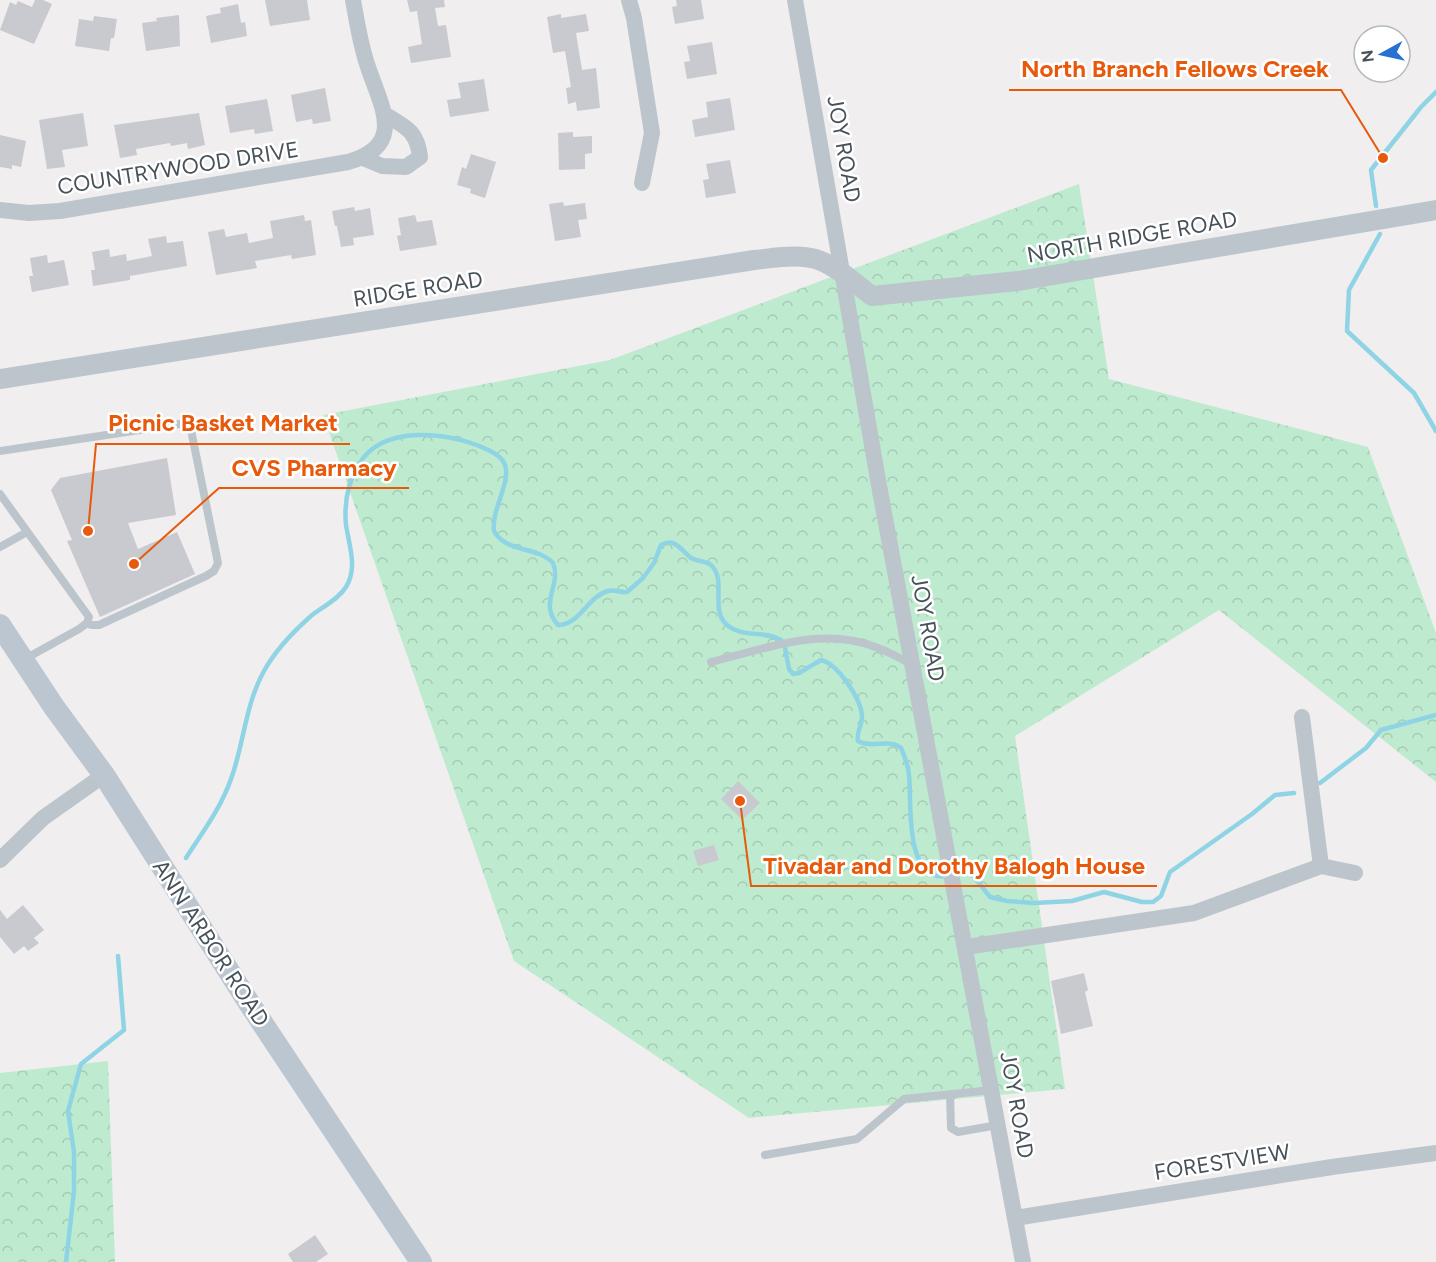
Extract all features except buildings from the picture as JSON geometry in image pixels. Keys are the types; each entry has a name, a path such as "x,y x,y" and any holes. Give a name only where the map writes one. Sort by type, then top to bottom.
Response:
{"main road":[{"name":"ANN ARBOR ROAD","path":"0,625 104,775 255,1013 421,1262"}],"street":[{"path":"353,0 361,46 386,115 384,136 376,149 363,158"},
{"path":"629,0 634,18 652,134 642,183"},
{"name":"JOY ROAD","path":"795,0 911,664 966,947 1023,1262"},
{"name":"COUNTRYWOOD DRIVE","path":"0,210 29,213 60,212 363,158 382,166 406,167 420,157 416,136 386,115"},
{"name":"NORTH RIDGE ROAD","path":"842,273 872,296 1017,281 1436,210"},
{"name":"RIDGE ROAD","path":"0,379 754,260 789,257 819,260 842,273"},
{"path":"1302,717 1321,866"},
{"path":"0,860 43,818 104,775"},
{"path":"966,947 1194,913 1321,866 1355,873"},
{"name":"FORESTVIEW","path":"1015,1218 1436,1153"}],"lane":[{"path":"0,451 186,423 190,425 218,563 214,571 99,625 91,626 87,623"},
{"path":"0,494 89,617 87,623 79,629 23,660"},
{"path":"0,547 27,532"},
{"path":"711,662 813,638 847,640 876,647 911,664"},
{"path":"765,1155 857,1139 904,1099 992,1090"},
{"path":"950,1094 951,1128 957,1132 998,1125"}],"green space":[{"path":"1079,184 1109,379 1368,447 1436,633 1436,782 1219,610 1015,736 1065,1089 749,1118 514,961 323,415 610,360"},
{"path":"108,1061 115,1262 0,1262 0,1073"}],"waterway":[{"path":"1376,206 1371,170 1421,107 1436,92"},
{"path":"1380,234 1349,290 1347,331 1414,393 1436,431"},
{"path":"186,858 227,790 253,697 264,671 292,635 311,616 339,596 350,580 352,556 346,525 346,501 359,464 370,451 384,442 400,437 435,435 469,442 502,459 506,472 495,514 494,531 506,543 539,554 553,563 555,579 550,609 558,625 566,624 578,616 601,594 610,591 627,592 643,578 654,563 661,545 674,543 691,558 707,563 716,572 719,610 725,623 738,631 768,635 781,640"},
{"path":"785,648 789,669 793,674 821,660 835,668 841,675 854,693 861,710 862,720 858,741 869,744 891,744 901,748 909,771 911,820 916,853 923,866 933,874 947,876"},
{"path":"1320,783 1366,748 1381,730 1436,715"},
{"path":"955,874 971,873 990,897 1007,901 1034,903 1072,901 1104,892 1142,902 1153,902 1161,896 1170,872 1275,795 1294,793"},
{"path":"66,1262 74,1191 74,1152 68,1111 81,1064 124,1030 118,956"}],"place":[{"name":"North Branch Fellows Creek","path":"1383,158"},
{"name":"Picnic Basket Market","path":"88,531"},
{"name":"CVS Pharmacy","path":"134,564"},
{"name":"Tivadar and Dorothy Balogh House","path":"740,801"}]}
